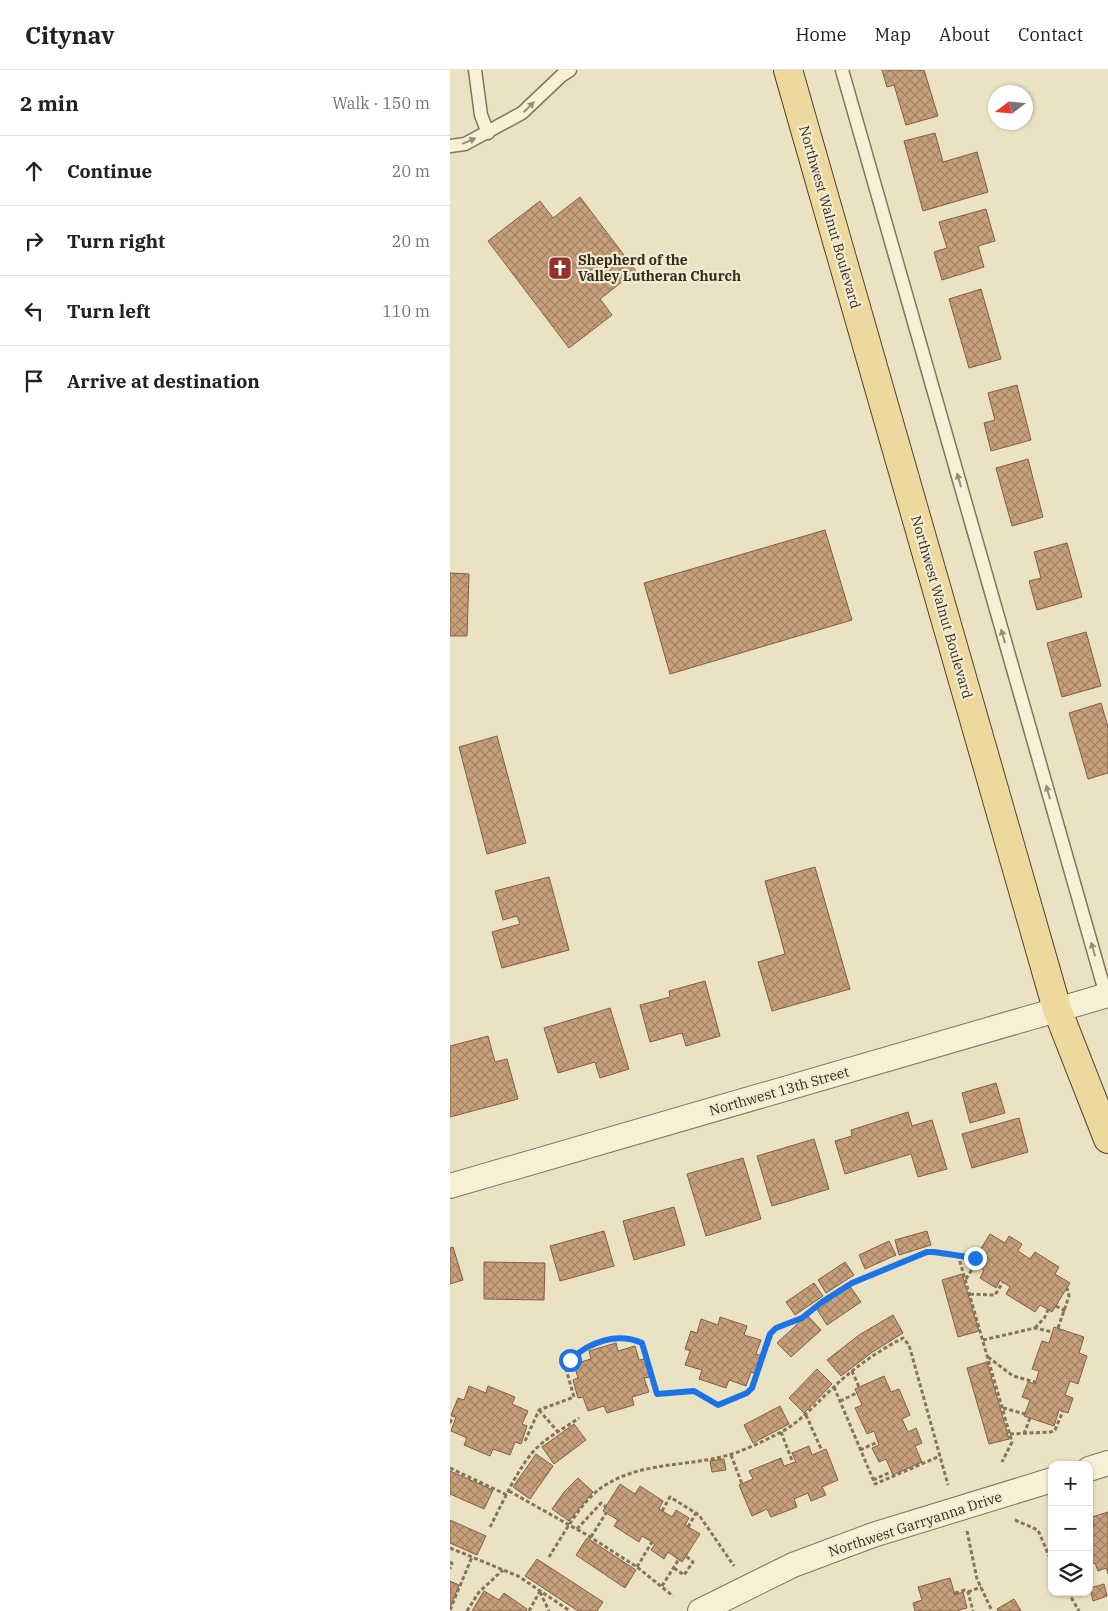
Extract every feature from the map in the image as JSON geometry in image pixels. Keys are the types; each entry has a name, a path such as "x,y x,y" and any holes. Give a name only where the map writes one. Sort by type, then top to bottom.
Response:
{"main road":[{"name":"Northwest Walnut Boulevard","path":"788,70 1057,1009 1108,1139"}],"street":[{"name":"Northwest 13th Street","path":"450,1186 1107,995"},
{"path":"1093,1468 1108,1463"},
{"name":"Northwest Garryanna Drive","path":"703,1610 793,1565 873,1534 1048,1481"}],"lane":[{"path":"476,70 481,115 488,133"},
{"path":"450,146 465,144 522,113 561,76 570,70"},
{"path":"842,70 1107,995"}],"path":[{"path":"525,1442 539,1410 574,1397 566,1369 570,1360 580,1351 591,1345 618,1338 633,1339 642,1343 657,1394 694,1391 718,1405 747,1393 752,1388 770,1334 774,1329 802,1318 836,1292 870,1275 927,1252 975,1258"},
{"path":"958,1255 1012,1442 1002,1462"},
{"path":"965,1280 975,1265"},
{"path":"970,1294 995,1295 1003,1282"},
{"path":"1058,1328 1065,1311 1068,1296 1067,1288"},
{"path":"1056,1306 1065,1311"},
{"path":"1035,1328 1045,1317 1048,1310"},
{"path":"983,1340 1035,1328 1052,1332"},
{"path":"549,1557 583,1506 600,1488 623,1476 659,1466 700,1462 743,1451 781,1432 806,1415 834,1386 852,1371 885,1347 903,1338 907,1341 948,1485"},
{"path":"988,1357 1013,1376 1035,1382"},
{"path":"852,1371 859,1387"},
{"path":"834,1386 875,1484 940,1456"},
{"path":"840,1401 857,1393"},
{"path":"1003,1408 1025,1414"},
{"path":"539,1410 558,1432"},
{"path":"1010,1434 1051,1432 1055,1430 1062,1411"},
{"path":"806,1415 822,1451"},
{"path":"450,1422 453,1416"},
{"path":"490,1527 531,1454 579,1418"},
{"path":"1024,1434 1030,1418"},
{"path":"781,1432 793,1463"},
{"path":"860,1450 878,1442"},
{"path":"731,1455 742,1484"},
{"path":"450,1468 508,1493 570,1525 637,1567 674,1596"},
{"path":"873,1480 891,1472"},
{"path":"662,1510 670,1497 700,1515 734,1566"},
{"path":"577,1529 601,1503 606,1507"},
{"path":"590,1538 606,1513"},
{"path":"688,1527 696,1513"},
{"path":"1015,1520 1038,1530 1048,1553"},
{"path":"966,1525 977,1579 992,1611"},
{"path":"637,1567 652,1542"},
{"path":"450,1548 518,1576 570,1611"},
{"path":"674,1568 684,1575 694,1562 686,1556"},
{"path":"450,1610 472,1557"},
{"path":"662,1586 679,1559"},
{"path":"450,1562 452,1563 450,1569"},
{"path":"467,1611 479,1592 503,1570"},
{"path":"955,1592 965,1590 968,1592 981,1587"},
{"path":"529,1611 540,1591"},
{"path":"540,1591 549,1611"},
{"path":"968,1592 973,1611"},
{"path":"1069,1596 1079,1611"}],"building":[{"path":"882,70 924,70 938,116 906,125 894,85 887,87"},
{"path":"935,133 943,162 977,152 988,192 923,211 904,141"},
{"path":"580,197 636,271 600,299 612,315 569,348 488,241 540,201 553,218"},
{"path":"986,209 995,241 978,246 984,267 942,280 934,252 947,248 939,222"},
{"path":"981,289 1001,359 969,368 949,299"},
{"path":"1017,385 1031,440 991,451 984,423 995,420 988,393"},
{"path":"1028,459 1043,517 1012,526 996,468"},
{"path":"825,530 852,620 670,674 644,583"},
{"path":"1067,543 1082,597 1037,610 1029,581 1041,578 1034,552"},
{"path":"450,573 469,574 467,636 450,636"},
{"path":"1086,632 1101,686 1062,697 1047,643"},
{"path":"1101,703 1108,727 1108,773 1088,779 1069,713"},
{"path":"497,736 526,843 487,854 459,747"},
{"path":"815,867 850,989 772,1011 758,962 785,954 765,881"},
{"path":"549,877 569,950 502,968 492,932 520,924 517,916 503,920 495,891"},
{"path":"705,981 720,1036 686,1046 682,1033 650,1042 640,1005 670,997 669,991"},
{"path":"610,1008 629,1069 600,1078 595,1062 558,1073 544,1028"},
{"path":"488,1036 495,1062 507,1059 518,1099 450,1117 450,1046"},
{"path":"996,1083 1005,1113 970,1123 962,1093"},
{"path":"908,1112 912,1126 932,1120 947,1169 918,1177 911,1154 845,1174 835,1141 852,1136 851,1130"},
{"path":"1019,1118 1028,1152 972,1168 962,1134"},
{"path":"814,1139 829,1189 772,1206 757,1156"},
{"path":"743,1158 761,1219 706,1236 687,1174"},
{"path":"674,1207 685,1245 634,1260 623,1221"},
{"path":"604,1231 614,1266 560,1281 550,1246"},
{"path":"927,1231 931,1245 899,1255 895,1240"},
{"path":"990,1234 1005,1243 1009,1236 1022,1244 1018,1251 1030,1259 1035,1252 1059,1267 1055,1274 1070,1283 1052,1312 1040,1305 1035,1312 1006,1294 1010,1287 1000,1280 996,1288 980,1278 984,1270 972,1263"},
{"path":"889,1241 896,1255 865,1269 859,1255"},
{"path":"453,1247 463,1280 450,1284 450,1248"},
{"path":"484,1262 545,1263 544,1300 484,1299"},
{"path":"845,1262 854,1275 826,1293 818,1280"},
{"path":"962,1274 979,1331 958,1337 942,1280"},
{"path":"814,1283 823,1296 795,1315 786,1302"},
{"path":"849,1285 861,1302 827,1325 816,1308"},
{"path":"807,1315 821,1330 791,1357 777,1343"},
{"path":"893,1315 903,1333 871,1353 841,1376 827,1360 859,1335"},
{"path":"720,1317 747,1326 744,1335 761,1340 756,1354 762,1356 756,1374 751,1372 746,1386 729,1380 726,1388 699,1379 702,1370 685,1365 690,1351 685,1349 691,1331 697,1333 701,1319 718,1325"},
{"path":"1054,1327 1084,1337 1079,1353 1087,1356 1078,1384 1070,1381 1065,1395 1073,1398 1068,1413 1059,1410 1054,1426 1024,1416 1030,1400 1022,1397 1028,1382 1035,1384 1039,1371 1032,1369 1042,1341 1049,1343"},
{"path":"616,1343 618,1351 635,1346 639,1360 645,1359 651,1377 644,1378 649,1392 632,1397 634,1405 607,1413 604,1406 588,1411 583,1397 578,1398 573,1380 578,1378 574,1364 591,1359 589,1351"},
{"path":"987,1362 1009,1439 989,1444 967,1368"},
{"path":"817,1369 832,1384 804,1413 789,1398"},
{"path":"884,1376 891,1392 899,1389 910,1415 902,1419 908,1432 916,1428 922,1443 915,1446 922,1462 893,1475 886,1459 879,1462 872,1448 879,1445 874,1431 867,1434 855,1408 862,1405 855,1389"},
{"path":"469,1386 486,1393 488,1386 515,1397 512,1404 528,1411 522,1424 527,1426 521,1444 515,1442 510,1455 493,1449 490,1456 464,1445 467,1438 451,1431 456,1417 451,1415 458,1398 464,1400"},
{"path":"780,1406 789,1424 753,1443 744,1425"},
{"path":"574,1424 586,1440 554,1464 542,1447"},
{"path":"809,1446 812,1455 826,1449 838,1480 822,1487 826,1495 811,1501 808,1493 794,1499 797,1507 771,1517 767,1509 752,1516 739,1485 753,1479 749,1471 781,1458 784,1466 796,1462 792,1453"},
{"path":"536,1454 553,1466 530,1499 513,1487"},
{"path":"724,1459 726,1470 712,1472 710,1461"},
{"path":"450,1471 493,1490 484,1509 450,1494"},
{"path":"578,1478 593,1492 569,1521 552,1509 564,1492"},
{"path":"620,1484 635,1494 640,1486 663,1501 659,1509 672,1517 676,1510 689,1518 685,1525 700,1534 682,1562 668,1552 664,1559 651,1550 655,1544 652,1542 642,1536 639,1542 614,1526 618,1520 603,1511"},
{"path":"1108,1512 1108,1574 1106,1568 1098,1571 1095,1563 1093,1564 1093,1517"},
{"path":"450,1520 486,1536 477,1555 450,1543"},
{"path":"587,1538 636,1570 625,1588 576,1555"},
{"path":"537,1559 603,1602 597,1611 578,1611 525,1576"},
{"path":"950,1578 955,1595 963,1592 967,1608 959,1611 915,1611 913,1603 922,1600 918,1587"},
{"path":"450,1581 459,1585 450,1608"},
{"path":"1104,1584 1107,1596 1093,1601 1093,1587"},
{"path":"484,1591 499,1600 504,1593 527,1609 526,1611 472,1611"},
{"path":"1014,1599 1021,1611 998,1611 997,1609"}],"place":[{"name":"Shepherd of the Valley Lutheran Church","path":"560,268"}],"route":[{"path":"570,1360 580,1351 591,1345 618,1338 633,1339 642,1343 657,1394 694,1391 718,1405 747,1393 752,1388 770,1334 774,1329 802,1318 836,1292 870,1275 927,1252 975,1258"}]}
